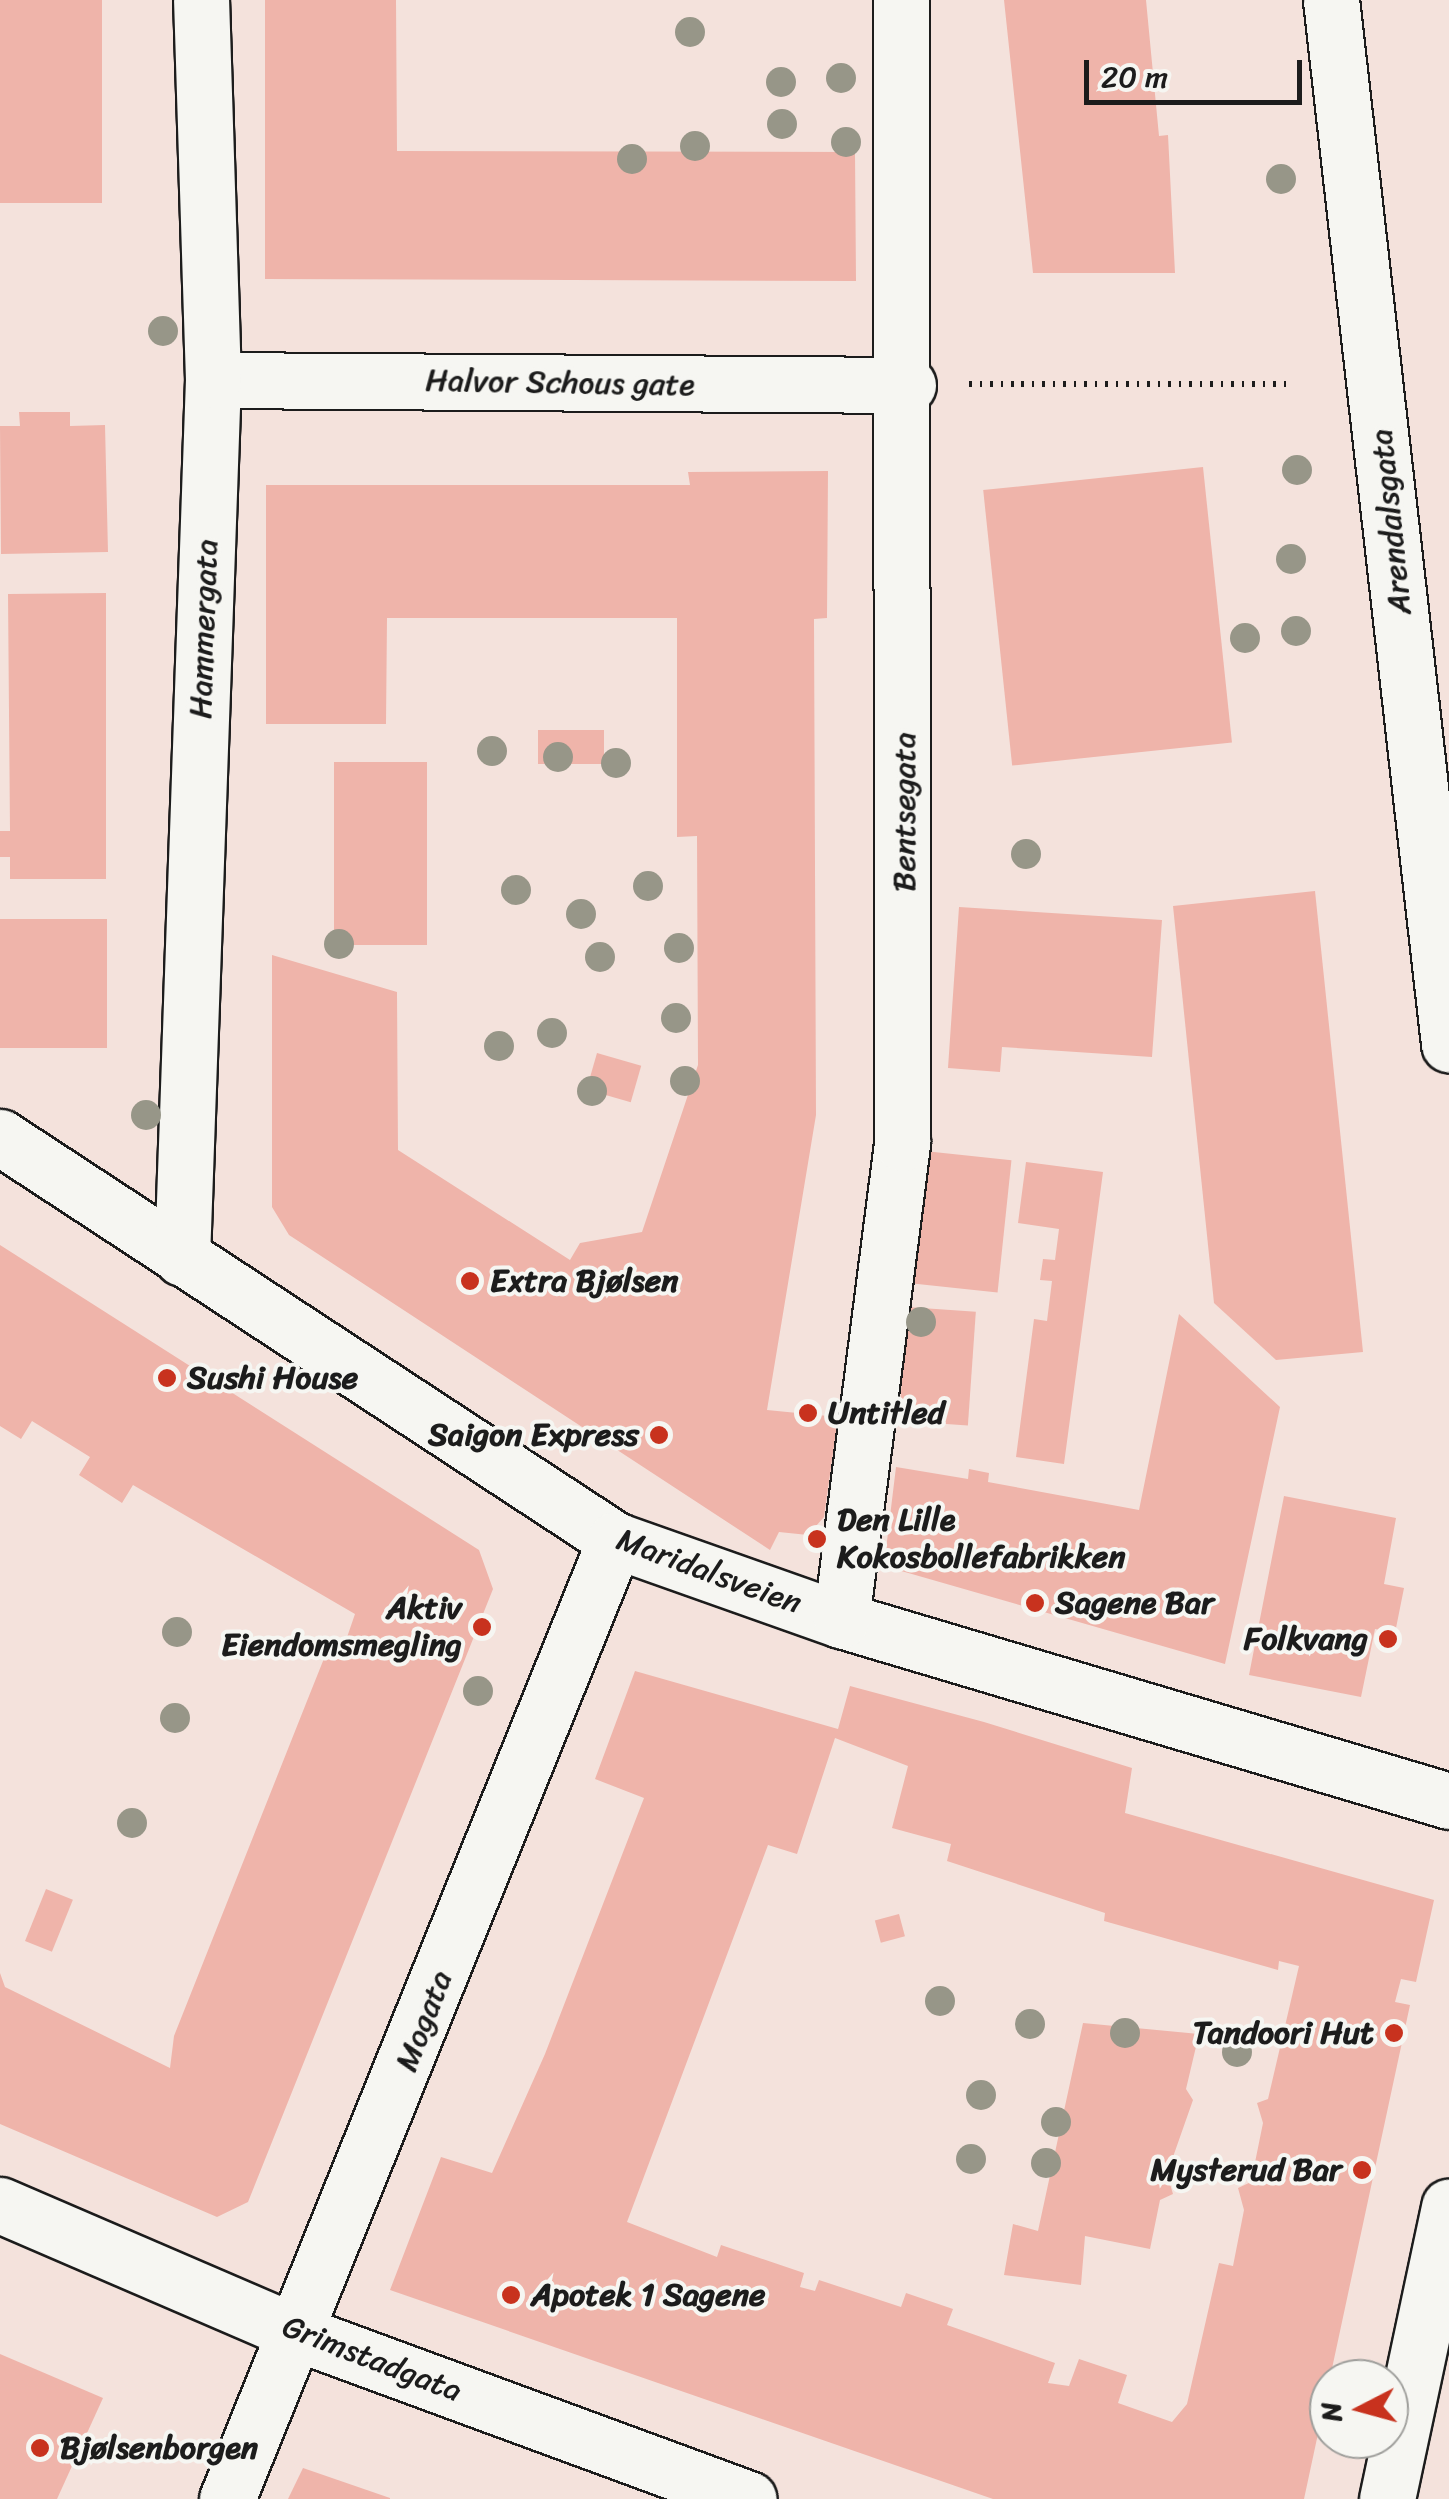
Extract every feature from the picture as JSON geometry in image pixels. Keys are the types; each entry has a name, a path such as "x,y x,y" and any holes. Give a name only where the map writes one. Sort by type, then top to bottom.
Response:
{"street":[{"name":"Hammergata","path":"182,1258 213,380 202,0"},
{"name":"Bentsegata","path":"841,1620 902,1142 908,386 901,0"},
{"name":"Arendalsgata","path":"1332,0 1449,1044"},
{"name":"Halvor Schous gate","path":"213,380 908,386"},
{"name":"Maridalsveien","path":"0,1137 615,1540 841,1620 1449,1801"},
{"name":"Mogata","path":"228,2499 300,2334 615,1540"},
{"name":"Grimstadgata","path":"0,2206 300,2334 749,2499"},
{"path":"1388,2499 1449,2207"}],"path":[{"path":"908,386 1294,384"}],"building":[{"path":"0,0 102,0 102,203 0,203"},
{"path":"265,0 396,0 397,151 855,152 856,281 265,279"},
{"path":"1004,0 1146,0 1159,136 1168,135 1175,273 1033,273"},
{"path":"19,412 70,412 70,426 105,425 108,552 1,554 0,426 20,426"},
{"path":"1203,467 1232,742 1012,766 983,490"},
{"path":"828,471 827,618 814,619 816,1115 767,1410 838,1417 824,1517 808,1535 779,1532 770,1550 289,1235 272,1207 272,955 397,992 398,1150 570,1260 580,1243 642,1232 698,1065 697,836 677,837 677,618 387,618 386,724 266,724 266,485 690,485 688,472"},
{"path":"106,593 106,879 10,879 10,857 0,857 0,831 10,831 8,594"},
{"path":"538,730 604,730 604,764 538,764"},
{"path":"334,762 427,762 427,945 334,945"},
{"path":"1315,891 1363,1352 1276,1360 1214,1303 1173,906"},
{"path":"959,907 1162,920 1152,1057 1002,1047 1000,1072 948,1068"},
{"path":"0,919 107,919 107,1048 0,1048"},
{"path":"597,1053 641,1066 631,1102 587,1090"},
{"path":"915,1150 1011,1160 998,1292 901,1282"},
{"path":"1026,1162 1103,1172 1064,1464 1016,1457 1034,1319 1047,1321 1052,1281 1040,1280 1043,1259 1055,1260 1059,1229 1018,1223"},
{"path":"0,1245 479,1550 493,1589 248,2202 217,2217 0,2124 0,1973 5,1987 170,2068 174,2036 331,1641 344,1646 355,1614 133,1485 122,1503 79,1475 90,1457 32,1421 21,1439 0,1426"},
{"path":"907,1307 976,1312 968,1426 899,1421"},
{"path":"1179,1314 1280,1407 1225,1664 884,1566 896,1467 968,1479 969,1469 989,1473 988,1482 1139,1510"},
{"path":"1284,1496 1396,1518 1384,1584 1404,1588 1395,1633 1375,1629 1361,1697 1249,1675"},
{"path":"635,1671 838,1729 850,1686 1132,1768 1125,1813 1434,1900 1416,1982 1401,1979 1395,2002 1410,2005 1334,2359 1309,2359 1309,2459 1313,2459 1304,2499 993,2499 390,2290 441,2157 492,2173 545,2054 644,1798 595,1779","holes":["835,1738 908,1766 892,1828 951,1844 947,1861 1105,1913 1104,1921 1278,1970 1279,1961 1299,1966 1268,2099 1257,2103 1263,2123 1251,2182 1238,2188 1244,2210 1233,2266 1219,2263 1187,2404 1172,2422 1118,2403 1127,2375 1079,2359 1069,2386 1048,2383 1055,2363 947,2325 953,2309 906,2293 901,2307 819,2280 815,2291 800,2287 804,2273 721,2245 717,2257 627,2222 768,1845 797,1854"]},
{"path":"46,1889 73,1900 52,1952 25,1941"},
{"path":"899,1914 905,1936 881,1943 875,1920"},
{"path":"1083,2023 1199,2034 1186,2089 1193,2100 1167,2174 1173,2194 1160,2200 1150,2249 1085,2236 1081,2285 1004,2275 1013,2224 1038,2231"},
{"name":"Bjølsenborgen","path":"0,2354 103,2398 57,2499 0,2499"},
{"path":"303,2468 390,2498 390,2499 288,2499"}],"place":[{"name":"Extra Bjølsen","path":"470,1281"},
{"name":"Sushi House","path":"167,1378"},
{"name":"Untitled","path":"808,1413"},
{"name":"Saigon Express","path":"659,1435"},
{"name":"Den Lille Kokosbollefabrikken","path":"817,1539"},
{"name":"Sagene Bar","path":"1035,1603"},
{"name":"Aktiv Eiendomsmegling","path":"482,1627"},
{"name":"Folkvang","path":"1388,1639"},
{"name":"Tandoori Hut","path":"1394,2033"},
{"name":"Mysterud Bar","path":"1362,2170"},
{"name":"Apotek 1 Sagene","path":"511,2295"},
{"name":"Bjølsenborgen","path":"40,2448"}]}
